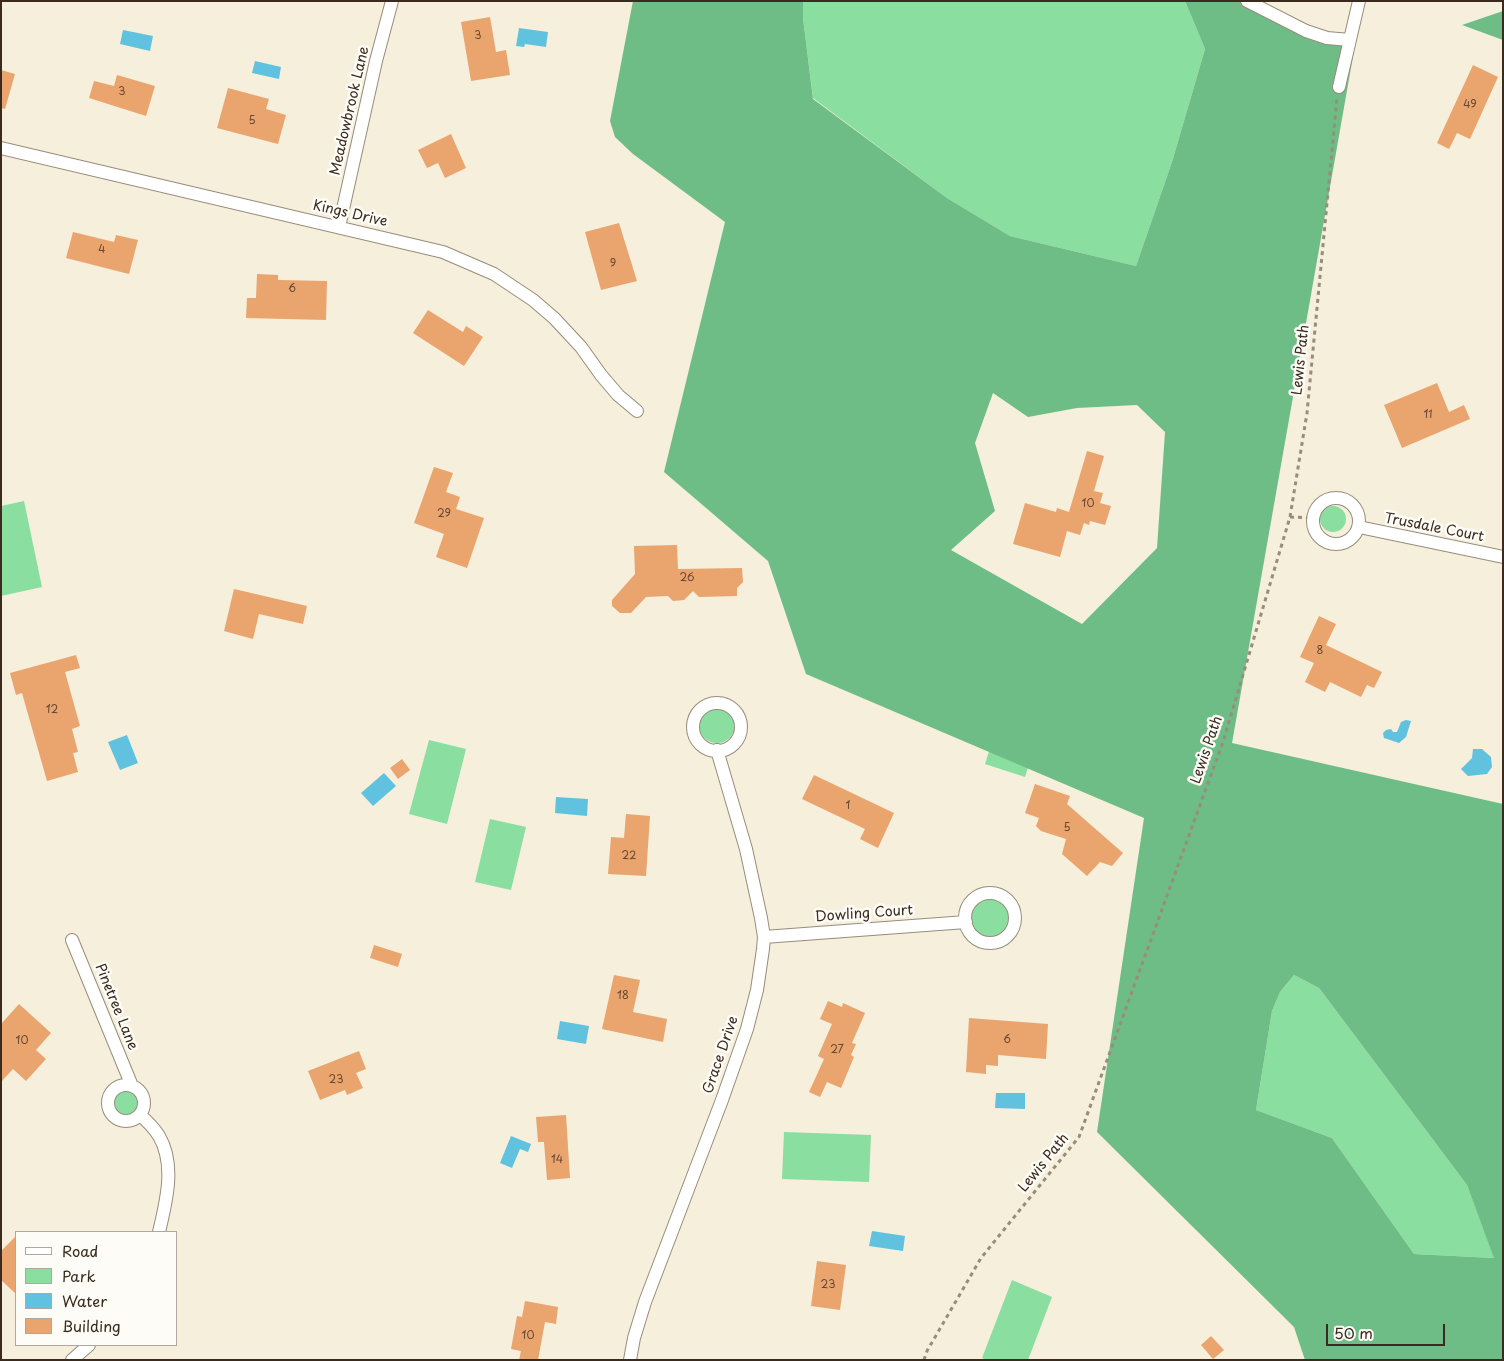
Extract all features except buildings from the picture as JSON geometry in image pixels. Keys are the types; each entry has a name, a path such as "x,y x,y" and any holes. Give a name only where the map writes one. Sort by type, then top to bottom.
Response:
{"street":[{"name":"Meadowbrook Lane","path":"339,227 376,61 392,1"},
{"path":"1248,1 1306,31 1327,38 1350,40"},
{"path":"1339,87 1359,1"},
{"name":"Kings Drive","path":"1,148 443,252 494,274 533,300 554,318 581,347 618,395 637,411"},
{"path":"1333,497 1341,498 1354,506 1360,520 1350,540 1335,544 1321,539 1316,533 1313,518 1315,510 1326,500 1333,497"},
{"name":"Trusdale Court","path":"1358,527 1503,557"},
{"name":"Grace Drive","path":"630,1360 644,1302 722,1100 747,1029 757,990 764,937 746,849 717,750"},
{"name":"Dowling Court","path":"764,937 966,922"},
{"name":"Pinetree Lane","path":"72,940 132,1086 144,1098 145,1104 140,1115"},
{"path":"132,1086 116,1088 109,1097 108,1108 114,1117 120,1120 131,1121 140,1115 159,1136 167,1159 168,1170 166,1203 159,1231"},
{"path":"72,1360 88,1346"}],"path":[{"name":"Lewis Path","path":"924,1360 927,1351 981,1258 1079,1137 1223,742 1290,517 1307,412 1339,87"},
{"path":"1290,517 1313,518"}],"green space":[{"path":"633,1 803,1 803,18 813,99 947,198 1010,236 1136,266 1172,162 1205,49 1185,1 1247,1 1327,38 1355,45 1232,743 1503,804 1503,1360 1305,1360 1294,1327 1097,1132 1144,818 806,674 768,561 664,472 725,222 633,154 615,137 610,121","holes":["993,393 1028,417 1077,408 1137,405 1165,432 1157,548 1082,624 951,550 995,511 975,443","1294,975 1319,988 1467,1185 1494,1258 1414,1254 1332,1138 1256,1110 1272,1011 1280,992"]},
{"path":"803,1 1185,1 1205,49 1172,162 1136,266 1010,236 947,198 813,98 803,18"},
{"path":"1503,11 1503,40 1462,25"},
{"path":"24,501 42,587 1,596 1,506"},
{"path":"1333,506 1342,510 1346,519 1342,528 1333,532 1324,528 1320,519 1324,510"},
{"path":"1006,698 1046,711 1025,777 985,764"},
{"path":"717,707 730,712 735,725 730,738 717,743 704,738 699,725 704,712"},
{"path":"429,740 466,749 447,824 409,814"},
{"path":"490,819 526,827 511,890 475,882"},
{"path":"986,899 994,899 1001,902 1007,908 1010,919 1007,930 1001,936 994,939 986,939 979,936 973,930 970,923 970,915 973,908 979,902"},
{"path":"1294,975 1319,988 1467,1185 1495,1258 1414,1254 1332,1138 1256,1110 1272,1011 1280,992"},
{"path":"126,1085 133,1086 139,1090 143,1096 143,1110 139,1116 133,1120 126,1121 119,1120 113,1116 109,1110 108,1103 109,1096 113,1090 119,1086"},
{"path":"784,1132 871,1135 869,1182 782,1179"},
{"path":"1012,1280 1052,1297 1028,1360 987,1360 982,1358"}],"water":[{"path":"519,28 548,32 546,47 525,44 524,47 516,46"},
{"path":"123,30 153,36 150,51 120,44"},
{"path":"255,61 281,67 279,79 252,73"},
{"path":"1411,721 1406,737 1399,743 1384,738 1383,733 1386,730 1391,729 1393,732 1397,732 1401,722"},
{"path":"127,735 138,763 120,770 108,742"},
{"path":"1473,749 1482,749 1491,757 1492,767 1487,774 1468,776 1461,769 1472,758"},
{"path":"384,773 396,786 373,806 361,793"},
{"path":"556,797 588,799 587,816 555,813"},
{"path":"560,1021 589,1026 586,1044 557,1039"},
{"path":"996,1093 1025,1093 1025,1109 995,1108"},
{"path":"511,1136 531,1144 528,1152 520,1149 512,1168 500,1163"},
{"path":"872,1231 905,1236 903,1251 869,1246"}]}
